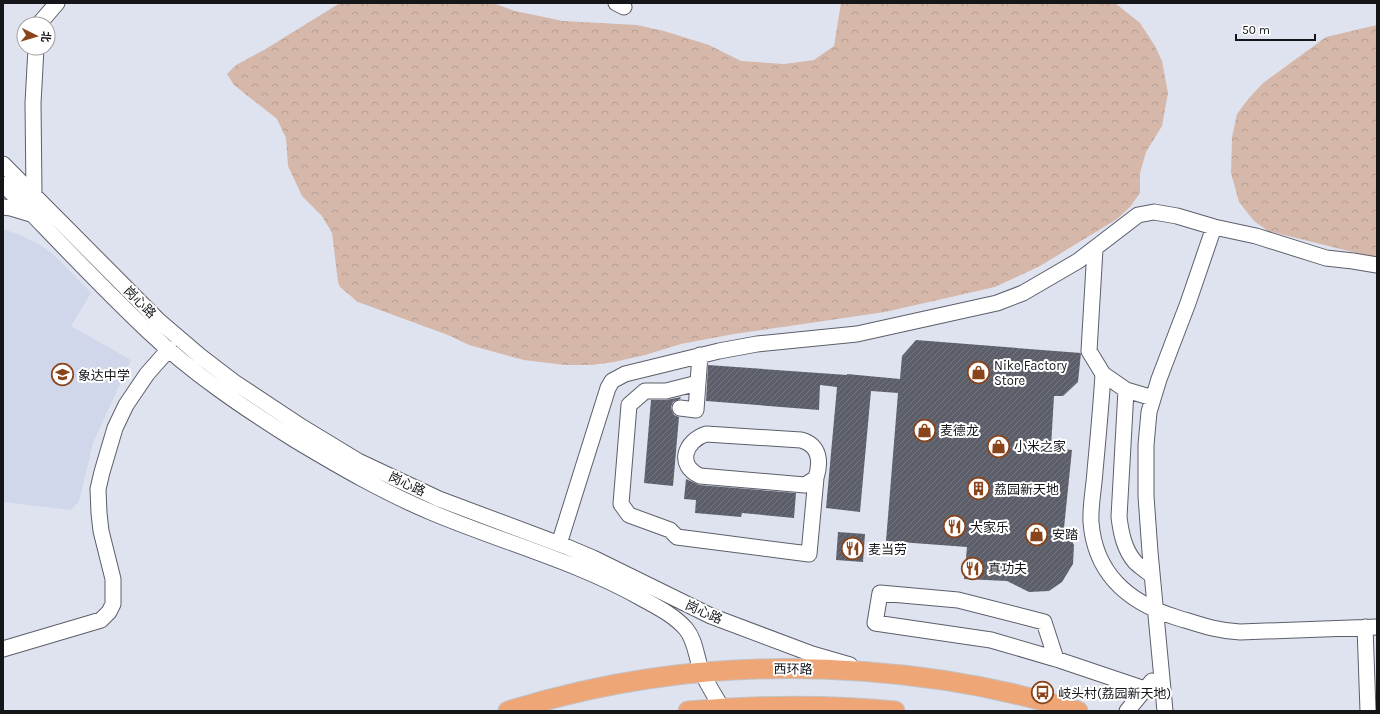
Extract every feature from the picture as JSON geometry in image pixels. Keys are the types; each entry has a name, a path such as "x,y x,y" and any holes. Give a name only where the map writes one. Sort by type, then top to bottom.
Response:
{"main road":[{"name":"西环路","path":"508,711 563,695 619,683 702,672 756,669 792,669 888,674 943,680 1029,697 1078,711"},
{"path":"688,711 722,708 750,709 813,707 895,711"}],"street":[{"path":"46,16 57,3"},
{"path":"34,195 33,103 36,56"},
{"name":"岗心路","path":"3,164 159,321 200,356 260,400 340,450 390,477 439,499 600,561 711,616 812,654 888,674"},
{"name":"岗心路","path":"3,184 149,332 225,394 295,440 351,473 433,513 562,561 629,591 667,612 691,636 702,672 722,708"},
{"path":"3,207 32,214"},
{"path":"559,544 608,388 612,381 625,374 719,351 758,344 857,334 991,304 1023,292 1078,261 1138,215 1154,212 1177,216 1214,227 1256,236 1326,258 1377,265"},
{"path":"1165,711 1146,496 1146,445 1149,412 1159,379 1188,303 1214,227"},
{"path":"1094,249 1089,351 1103,374 1126,390 1153,398"},
{"path":"3,649 101,620 109,612 112,604 113,579 101,531 98,489 115,428 126,405 147,374 169,349"},
{"path":"680,408 696,410 700,355"},
{"path":"1103,374 1091,521 1095,547 1103,568 1125,592 1156,611 1214,629 1240,632 1371,627 1368,711"},
{"path":"698,383 666,391 645,391 629,405 621,504 629,515 670,530 677,537 809,554 816,478 819,466 818,456 813,447 807,442 800,440 706,434 698,437 691,443 686,452 686,461 689,468 693,473 700,476 804,485 816,478"},
{"path":"1126,390 1119,517 1120,531 1126,548 1135,562 1152,576"},
{"path":"1056,659 1044,622 958,600 880,594 875,623 991,640 1056,659 1145,688"},
{"path":"1127,711 1161,670"}],"shaded area":[{"name":"象达中学","path":"3,229 20,235 40,245 54,255 91,293 71,326 131,360 93,443 79,501 71,510 3,502"}],"green space":[{"path":"340,3 493,3 515,11 563,21 637,25 664,31 709,45 741,61 784,64 814,60 834,46 841,3 1115,3 1140,23 1155,46 1162,61 1168,93 1162,126 1146,152 1140,173 1140,193 1130,207 1117,219 1040,266 995,287 885,312 734,334 681,344 645,355 614,362 592,365 565,365 524,360 469,345 448,335 358,302 340,287 338,282 332,233 322,216 302,196 288,166 286,138 277,119 234,85 227,74 236,65 264,50"},
{"path":"1377,25 1377,258 1268,231 1254,221 1239,202 1231,173 1232,137 1237,114 1263,83 1326,37"}],"building":[{"name":"荔园新天地","path":"916,340 1081,353 1078,382 1063,396 1054,396 1051,447 1072,450 1064,528 1074,545 1073,564 1062,582 1049,591 1029,592 1007,581 964,579 967,547 886,541 898,393 871,391 860,512 826,508 837,387 820,385 819,410 706,401 708,365 900,379 902,356"},
{"path":"681,397 673,402 671,407 674,415 679,417 673,486 644,483 651,400 666,400"},
{"path":"686,479 699,485 796,493 794,518 742,513 741,517 695,513 696,500 684,499"},
{"path":"838,532 865,534 863,562 836,560"}],"place":[{"name":"Nike Factory Store","path":"979,372"},
{"name":"象达中学","path":"63,375"},
{"name":"麦德龙","path":"924,430"},
{"name":"小米之家","path":"998,446"},
{"name":"荔园新天地","path":"979,489"},
{"name":"大家乐","path":"955,527"},
{"name":"安踏","path":"1036,534"},
{"name":"麦当劳","path":"852,549"},
{"name":"真功夫","path":"973,568"},
{"name":"岐头村(荔园新天地)","path":"1042,693"}]}
